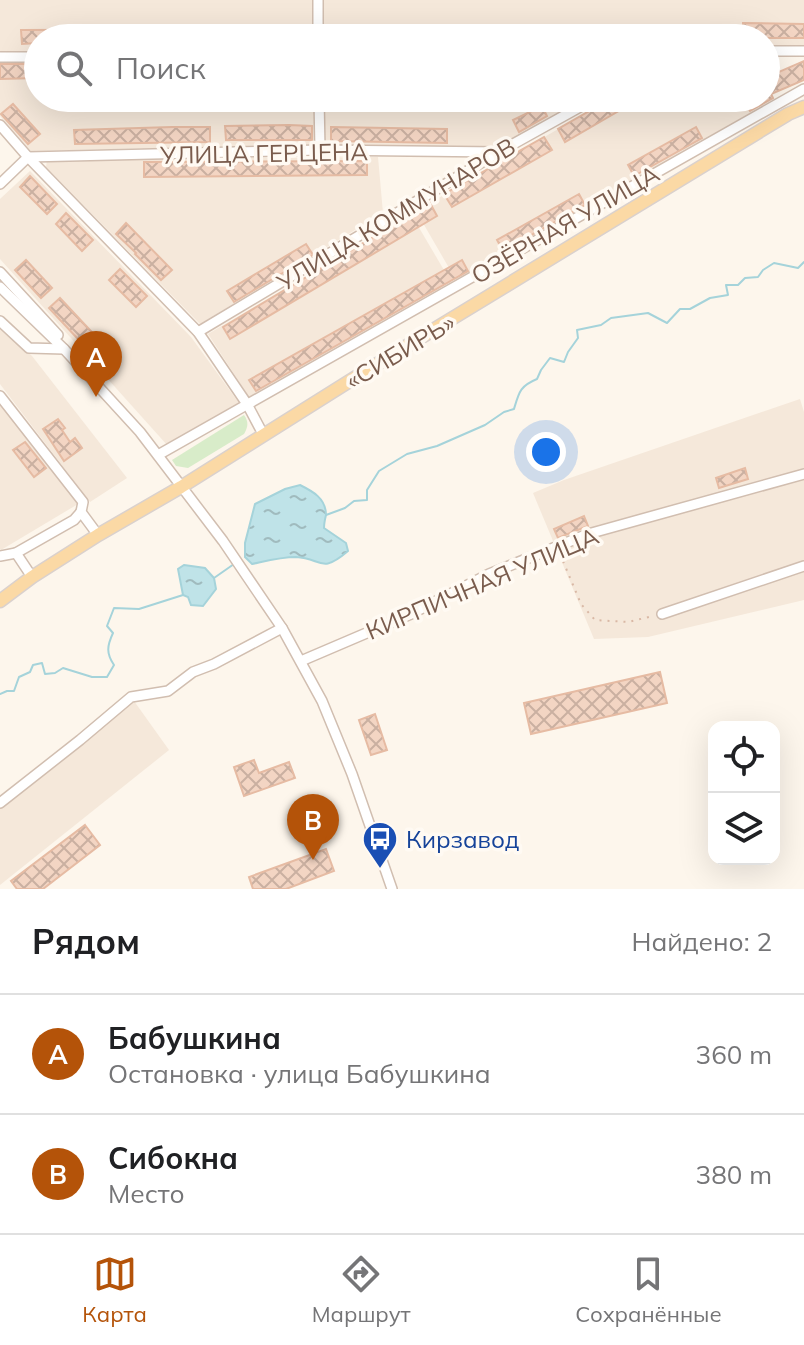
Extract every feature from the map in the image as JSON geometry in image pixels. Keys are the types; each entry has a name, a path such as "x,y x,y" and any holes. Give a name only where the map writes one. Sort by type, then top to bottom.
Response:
{"main road":[{"name":"«СИБИРЬ»","path":"0,601 98,535 804,107"}],"street":[{"path":"318,0 318,24"},
{"path":"780,51 804,51"},
{"path":"0,57 24,57"},
{"name":"ОЗЁРНАЯ УЛИЦА","path":"780,103 804,89"},
{"path":"319,112 320,150"},
{"name":"УЛИЦА КОММУНАРОВ","path":"198,332 571,112"},
{"name":"ОЗЁРНАЯ УЛИЦА","path":"158,455 763,112"},
{"path":"0,125 198,332 247,404 263,434"},
{"name":"УЛИЦА ГЕРЦЕНА","path":"28,157 320,150 499,152"},
{"path":"0,184 28,157"},
{"path":"0,272 68,346 89,376"},
{"path":"0,287 64,349 140,432 282,628 322,701 392,889"},
{"path":"0,321 29,348 64,349"},
{"path":"0,396 83,502 81,512 74,520 16,553 0,556"},
{"name":"КИРПИЧНАЯ УЛИЦА","path":"301,661 411,614 489,574 588,534 804,474"},
{"path":"81,512 98,535"},
{"path":"16,553 32,577"},
{"path":"662,614 804,566"},
{"path":"0,803 131,697 168,691 193,672 282,628"}],"path":[{"path":"557,547 581,604 595,620 628,622 662,614"}],"shaded area":[{"path":"0,0 314,0 314,24 24,24 24,51 0,51"},
{"path":"320,0 804,0 804,46 780,46 780,24 320,24"},
{"path":"24,61 24,112 315,112 316,144 31,151 0,116 0,62"},
{"path":"323,112 562,112 498,147 324,145"},
{"path":"588,112 753,112 456,280 416,211"},
{"path":"378,157 383,213 200,324 46,167 47,160"},
{"path":"30,171 191,337 239,403 168,446 0,259 0,199"},
{"path":"411,214 451,282 249,397 208,334"},
{"path":"0,327 32,356 127,478 90,502 0,384"},
{"path":"800,399 804,412 804,600 648,637 594,639 533,493"},
{"path":"0,401 78,504 1,550 0,549"},
{"path":"134,701 169,750 0,885 0,805"}],"green space":[{"path":"244,415 247,424 244,434 188,468 176,466 172,460"}],"water":[{"path":"300,485 321,500 326,515 324,528 346,543 348,551 326,564 296,557 252,564 245,557 245,543 255,504"},
{"path":"184,565 205,568 214,578 216,589 203,606 191,605 188,597 183,595 178,569"}],"building":[{"path":"743,23 804,24 804,38 780,38 780,24"},
{"path":"804,61 804,80 780,90 780,72"},
{"path":"0,64 24,64 24,78 0,79"},
{"path":"13,104 40,134 28,144 1,114"},
{"path":"530,112 545,112 547,116 519,132 513,120"},
{"path":"588,112 617,112 565,142 558,129"},
{"path":"225,126 312,126 312,140 226,140"},
{"path":"210,127 210,142 75,144 74,130"},
{"path":"331,127 447,129 447,143 331,141"},
{"path":"696,127 702,138 634,176 628,165"},
{"path":"544,137 552,150 452,207 444,194"},
{"path":"367,161 367,175 144,177 144,162"},
{"path":"30,176 57,204 47,214 20,187"},
{"path":"579,194 585,205 503,251 497,240"},
{"path":"430,203 437,216 230,339 223,327"},
{"path":"66,213 93,240 82,251 56,224"},
{"path":"126,223 172,270 161,280 116,234"},
{"path":"306,244 313,255 234,302 227,291"},
{"path":"26,260 52,288 41,298 15,270"},
{"path":"462,260 468,271 256,391 249,380"},
{"path":"120,269 147,296 136,307 109,280"},
{"path":"60,298 102,343 95,349 104,359 96,367 87,357 91,353 49,308"},
{"path":"58,419 70,442 75,438 82,448 64,461 43,429"},
{"path":"25,442 46,468 34,477 13,450"},
{"path":"745,468 748,479 719,488 716,478"},
{"path":"584,516 588,526 558,538 554,529"},
{"path":"660,672 667,703 531,734 524,703"},
{"path":"375,714 387,750 371,755 359,720"},
{"path":"254,760 259,773 289,762 295,778 244,796 234,767"},
{"path":"85,825 100,845 43,889 17,889 11,881"},
{"path":"326,849 334,871 286,889 253,889 249,877"}],"waterway":[{"path":"326,515 354,501 367,500 367,490 379,471 407,454 437,446 514,409 521,390 537,379 550,358 564,362 578,338 577,330 601,325 611,318 648,313 667,323 680,309 690,309 710,298 728,295 726,285 738,285 745,278 758,277 774,263 798,268 804,262"},
{"path":"214,578 234,564"},
{"path":"0,694 14,691 19,677 30,672 33,665 42,663 45,674 63,668 92,677 107,677 114,665 108,649 113,633 107,626 114,608 139,609 183,595"}],"place":[{"name":"Бабушкина","path":"96,397"},
{"name":"Сибокна","path":"313,860"},
{"name":"Кирзавод","path":"380,870"}]}
